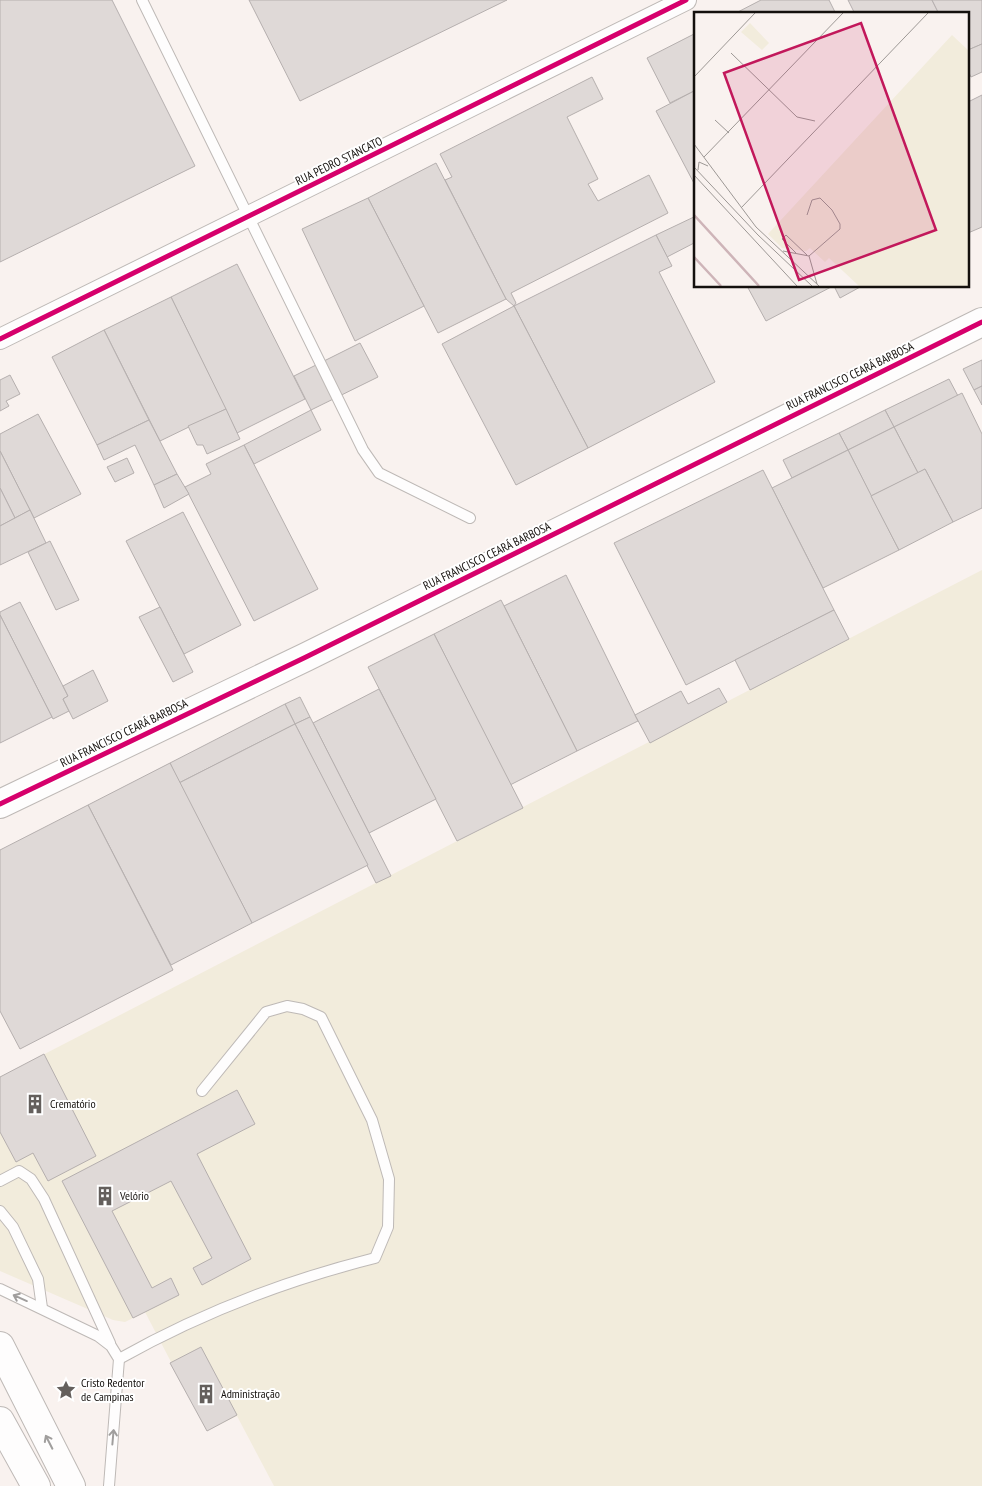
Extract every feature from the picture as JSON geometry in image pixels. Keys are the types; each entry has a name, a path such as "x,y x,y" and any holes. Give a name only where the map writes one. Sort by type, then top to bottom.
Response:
{"street":[{"name":"RUA PEDRO STANCATO","path":"0,339 686,0"},
{"name":"RUA FRANCISCO CEARÁ BARBOSA","path":"0,804 306,657 982,322"},
{"path":"0,1346 71,1486"},
{"path":"0,1421 36,1486"}],"lane":[{"path":"142,0 363,450 379,473 470,518"},
{"path":"119,1359 177,1330 255,1295 375,1258 388,1226 389,1179 372,1120 321,1017 303,1009 287,1006 266,1012 202,1091"},
{"path":"0,1181 19,1171 32,1179 60,1232 111,1346 119,1359 108,1486"},
{"path":"0,1211 13,1227 38,1280 42,1308"},
{"path":"0,1289 98,1336 111,1346"}],"shaded area":[{"path":"982,570 982,1486 274,1486 237,1416 207,1431 145,1312 125,1322 113,1320 0,1271 0,1077"}],"building":[{"path":"0,0 112,0 195,166 0,262"},
{"path":"249,0 507,0 300,101"},
{"path":"761,0 829,0 835,12 738,12"},
{"path":"848,0 932,0 938,12 854,12"},
{"path":"932,0 982,0 982,44 970,49 970,12 938,12"},
{"path":"694,34 694,91 670,103 647,58"},
{"path":"982,44 982,72 971,77 970,75 970,49"},
{"path":"592,77 603,99 567,117 598,179 588,184 598,201 649,175 668,213 511,293 516,303 514,306 506,299 445,180 452,177 440,154"},
{"path":"694,91 694,183 656,111"},
{"path":"982,95 982,227 970,232 970,101"},
{"path":"436,163 506,299 438,333 368,198"},
{"path":"368,198 424,306 355,341 302,229"},
{"path":"694,217 694,243 667,257 656,235"},
{"path":"656,235 672,266 659,272 715,382 588,448 514,306"},
{"path":"237,264 305,399 237,433 171,297"},
{"path":"748,288 829,288 766,321"},
{"path":"835,288 858,288 840,298"},
{"path":"171,297 226,409 160,441 104,330"},
{"path":"514,306 588,448 516,485 442,344"},
{"path":"104,330 149,420 97,445 52,357"},
{"path":"360,343 378,377 311,410 294,376"},
{"path":"982,360 982,386 974,390 963,369"},
{"path":"10,375 20,394 6,401 9,406 0,411 0,380"},
{"path":"949,379 958,396 894,427 885,410"},
{"path":"982,386 982,405 974,390"},
{"path":"962,393 982,434 982,508 953,522 925,469 918,473 894,427"},
{"path":"226,409 240,439 207,454 203,445 197,445 188,426"},
{"path":"311,410 321,430 254,464 244,445"},
{"path":"885,410 894,427 848,450 839,433"},
{"path":"38,414 81,494 34,518 0,451 0,434"},
{"path":"149,420 177,474 154,485 135,445 104,460 97,445"},
{"path":"894,427 918,473 871,496 848,450"},
{"path":"839,433 848,450 792,478 783,460"},
{"path":"244,445 318,589 254,621 185,487 211,474 206,464"},
{"path":"848,450 899,550 823,588 772,488"},
{"path":"0,451 30,510 15,518 0,488"},
{"path":"127,458 134,473 115,482 107,467"},
{"path":"925,469 953,522 899,550 871,496"},
{"path":"763,470 834,610 686,685 614,543"},
{"path":"177,474 189,494 164,508 154,485"},
{"path":"0,488 15,518 0,526"},
{"path":"30,510 46,543 0,565 0,526"},
{"path":"183,512 241,625 184,654 126,541"},
{"path":"50,541 79,600 56,610 28,552"},
{"path":"566,575 638,721 577,751 504,606"},
{"path":"501,600 577,751 510,785 434,634"},
{"path":"20,602 68,696 63,699 69,711 53,719 0,615 0,612"},
{"path":"160,607 193,672 173,682 139,617"},
{"path":"834,610 849,639 750,690 735,660"},
{"path":"0,615 52,717 0,743"},
{"path":"434,634 523,808 457,841 368,667"},
{"path":"93,670 108,701 73,719 63,699 68,696 63,686"},
{"path":"719,688 727,702 650,743 635,715 681,691 688,704"},
{"path":"379,689 436,799 369,833 313,723"},
{"path":"300,697 310,717 295,724 285,704"},
{"path":"285,704 295,724 179,783 170,763"},
{"path":"310,717 391,876 376,883 295,724"},
{"path":"295,724 368,865 252,923 179,783"},
{"path":"170,763 252,923 171,965 88,805"},
{"path":"88,805 173,970 20,1049 0,1011 0,850"},
{"name":"Crematório","path":"44,1054 96,1156 48,1181 33,1153 16,1162 0,1132 0,1077"},
{"name":"Velório","path":"237,1090 255,1124 197,1154 251,1259 202,1285 193,1268 212,1258 171,1181 112,1211 152,1288 171,1278 179,1295 133,1318 62,1181"},
{"name":"Administração","path":"201,1347 237,1415 207,1431 170,1363"}],"cycle path":[{"path":"0,339 686,0"},
{"path":"0,804 306,657 982,322"}],"place":[{"name":"Crematório","path":"35,1104"},
{"name":"Velório","path":"105,1196"},
{"name":"Cristo Redentor de Campinas","path":"66,1390"},
{"name":"Administração","path":"206,1394"}]}
